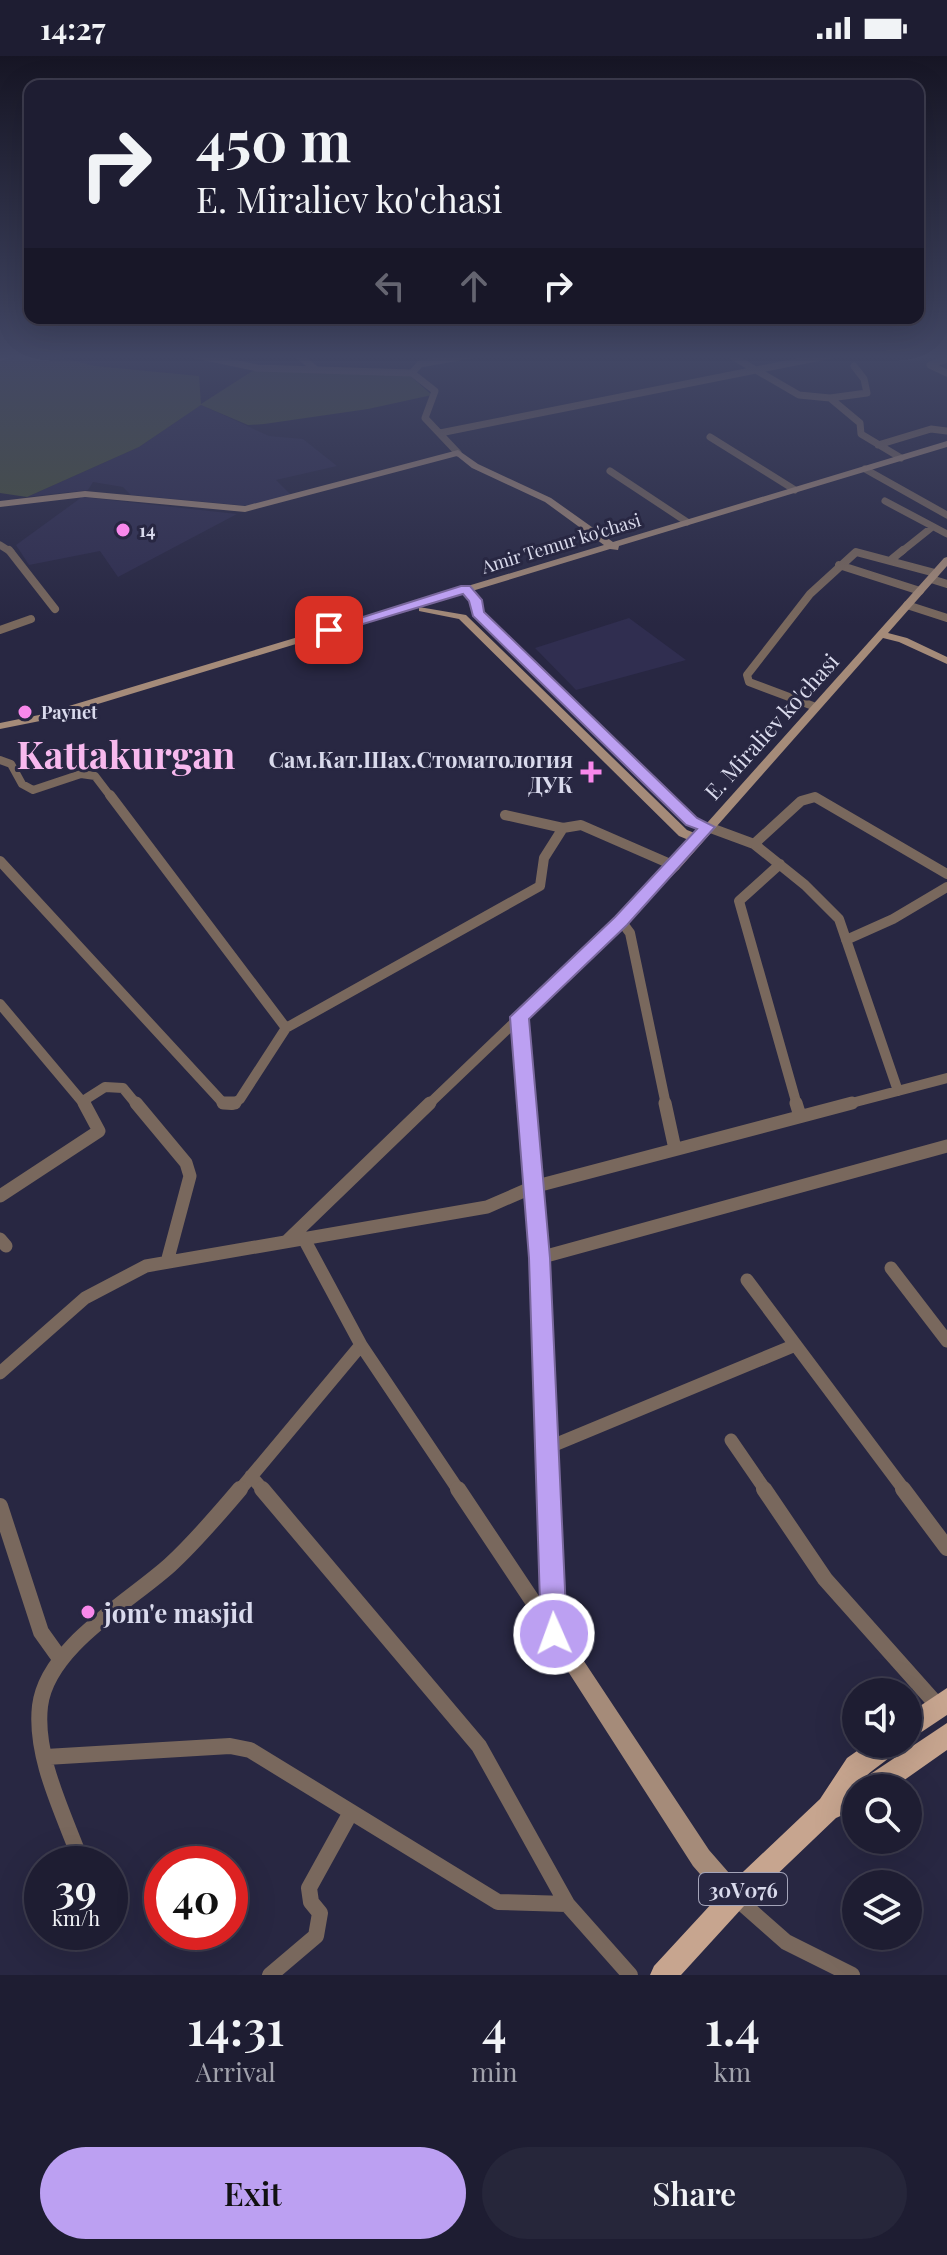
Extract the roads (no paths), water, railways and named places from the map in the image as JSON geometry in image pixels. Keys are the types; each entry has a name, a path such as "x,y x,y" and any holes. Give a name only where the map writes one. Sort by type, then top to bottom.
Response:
{"main road":[{"path":"922,1719 943,1704"},
{"path":"892,1774 947,1735"},
{"name":"30V076","path":"663,1975 735,1897 829,1808 856,1767 868,1758"},
{"name":"30V076","path":"829,1808 842,1802"}],"street":[{"path":"450,445 475,466 548,500 614,548"},
{"path":"722,445 795,490"},
{"path":"878,445 901,458"},
{"name":"Amir Temur ko'chasi","path":"0,729 45,723 154,687 869,471 945,445"},
{"name":"Amir Temur ko'chasi","path":"614,548 687,522 795,490 947,451"},
{"path":"0,501 85,494 245,509 458,453"},
{"path":"610,471 687,522"},
{"path":"869,471 947,515"},
{"path":"908,493 885,501 947,534"},
{"path":"892,559 931,528"},
{"path":"0,545 6,546 55,609"},
{"path":"813,706 753,686 747,675 789,617 839,565 861,551 892,559 947,584"},
{"name":"E. Miraliev ko'chasi","path":"520,1017 675,866 813,706 947,560"},
{"path":"839,565 920,591"},
{"path":"468,592 478,613 692,822 754,844 839,919 898,1091"},
{"name":"Amir Temur ko'chasi","path":"154,687 423,609 468,592"},
{"path":"907,605 947,618"},
{"path":"423,609 462,617 683,833 698,839"},
{"path":"0,630 31,619"},
{"path":"881,634 903,640 947,661"},
{"path":"0,760 11,764 28,789 81,774 95,776 286,1028"},
{"path":"754,844 801,801 815,797 947,874"},
{"path":"505,815 563,828 581,825 675,866"},
{"path":"0,861 224,1104 232,1105 240,1099 286,1028 540,886 544,858 563,828"},
{"path":"780,864 739,901 800,1116"},
{"path":"846,940 893,919 947,887"},
{"path":"621,921 630,933 675,1149"},
{"path":"0,1004 83,1101 98,1125 95,1136 0,1196"},
{"path":"520,1017 539,1258 554,1634"},
{"path":"285,1242 520,1017"},
{"path":"0,1373 85,1298 146,1266 487,1207 533,1187 947,1078"},
{"path":"83,1101 105,1087 123,1088 186,1163 190,1176 167,1262"},
{"path":"539,1258 947,1146"},
{"path":"304,1239 361,1345 701,1858 735,1897 786,1942 852,1975"},
{"path":"891,1268 947,1341"},
{"path":"747,1280 793,1346 947,1548"},
{"path":"76,1846 46,1757 41,1713 44,1688 61,1660 182,1554 361,1345"},
{"path":"547,1448 793,1346"},
{"path":"731,1440 825,1579 943,1704"},
{"path":"251,1476 479,1746 567,1904 630,1975"},
{"path":"0,1506 41,1632 61,1660"},
{"path":"46,1757 230,1746 250,1750 498,1902 567,1904"},
{"path":"270,1975 316,1936 320,1913 311,1902 309,1888 351,1812"}],"place":[{"name":"14","path":"123,530"},
{"name":"Paynet","path":"25,712"},
{"name":"Сам.Кат.Шах.Стоматология ДУК","path":"591,772"},
{"name":"jom'e masjid","path":"88,1612"}],"district":[{"name":"Kattakurgan","path":"126,753"}]}
